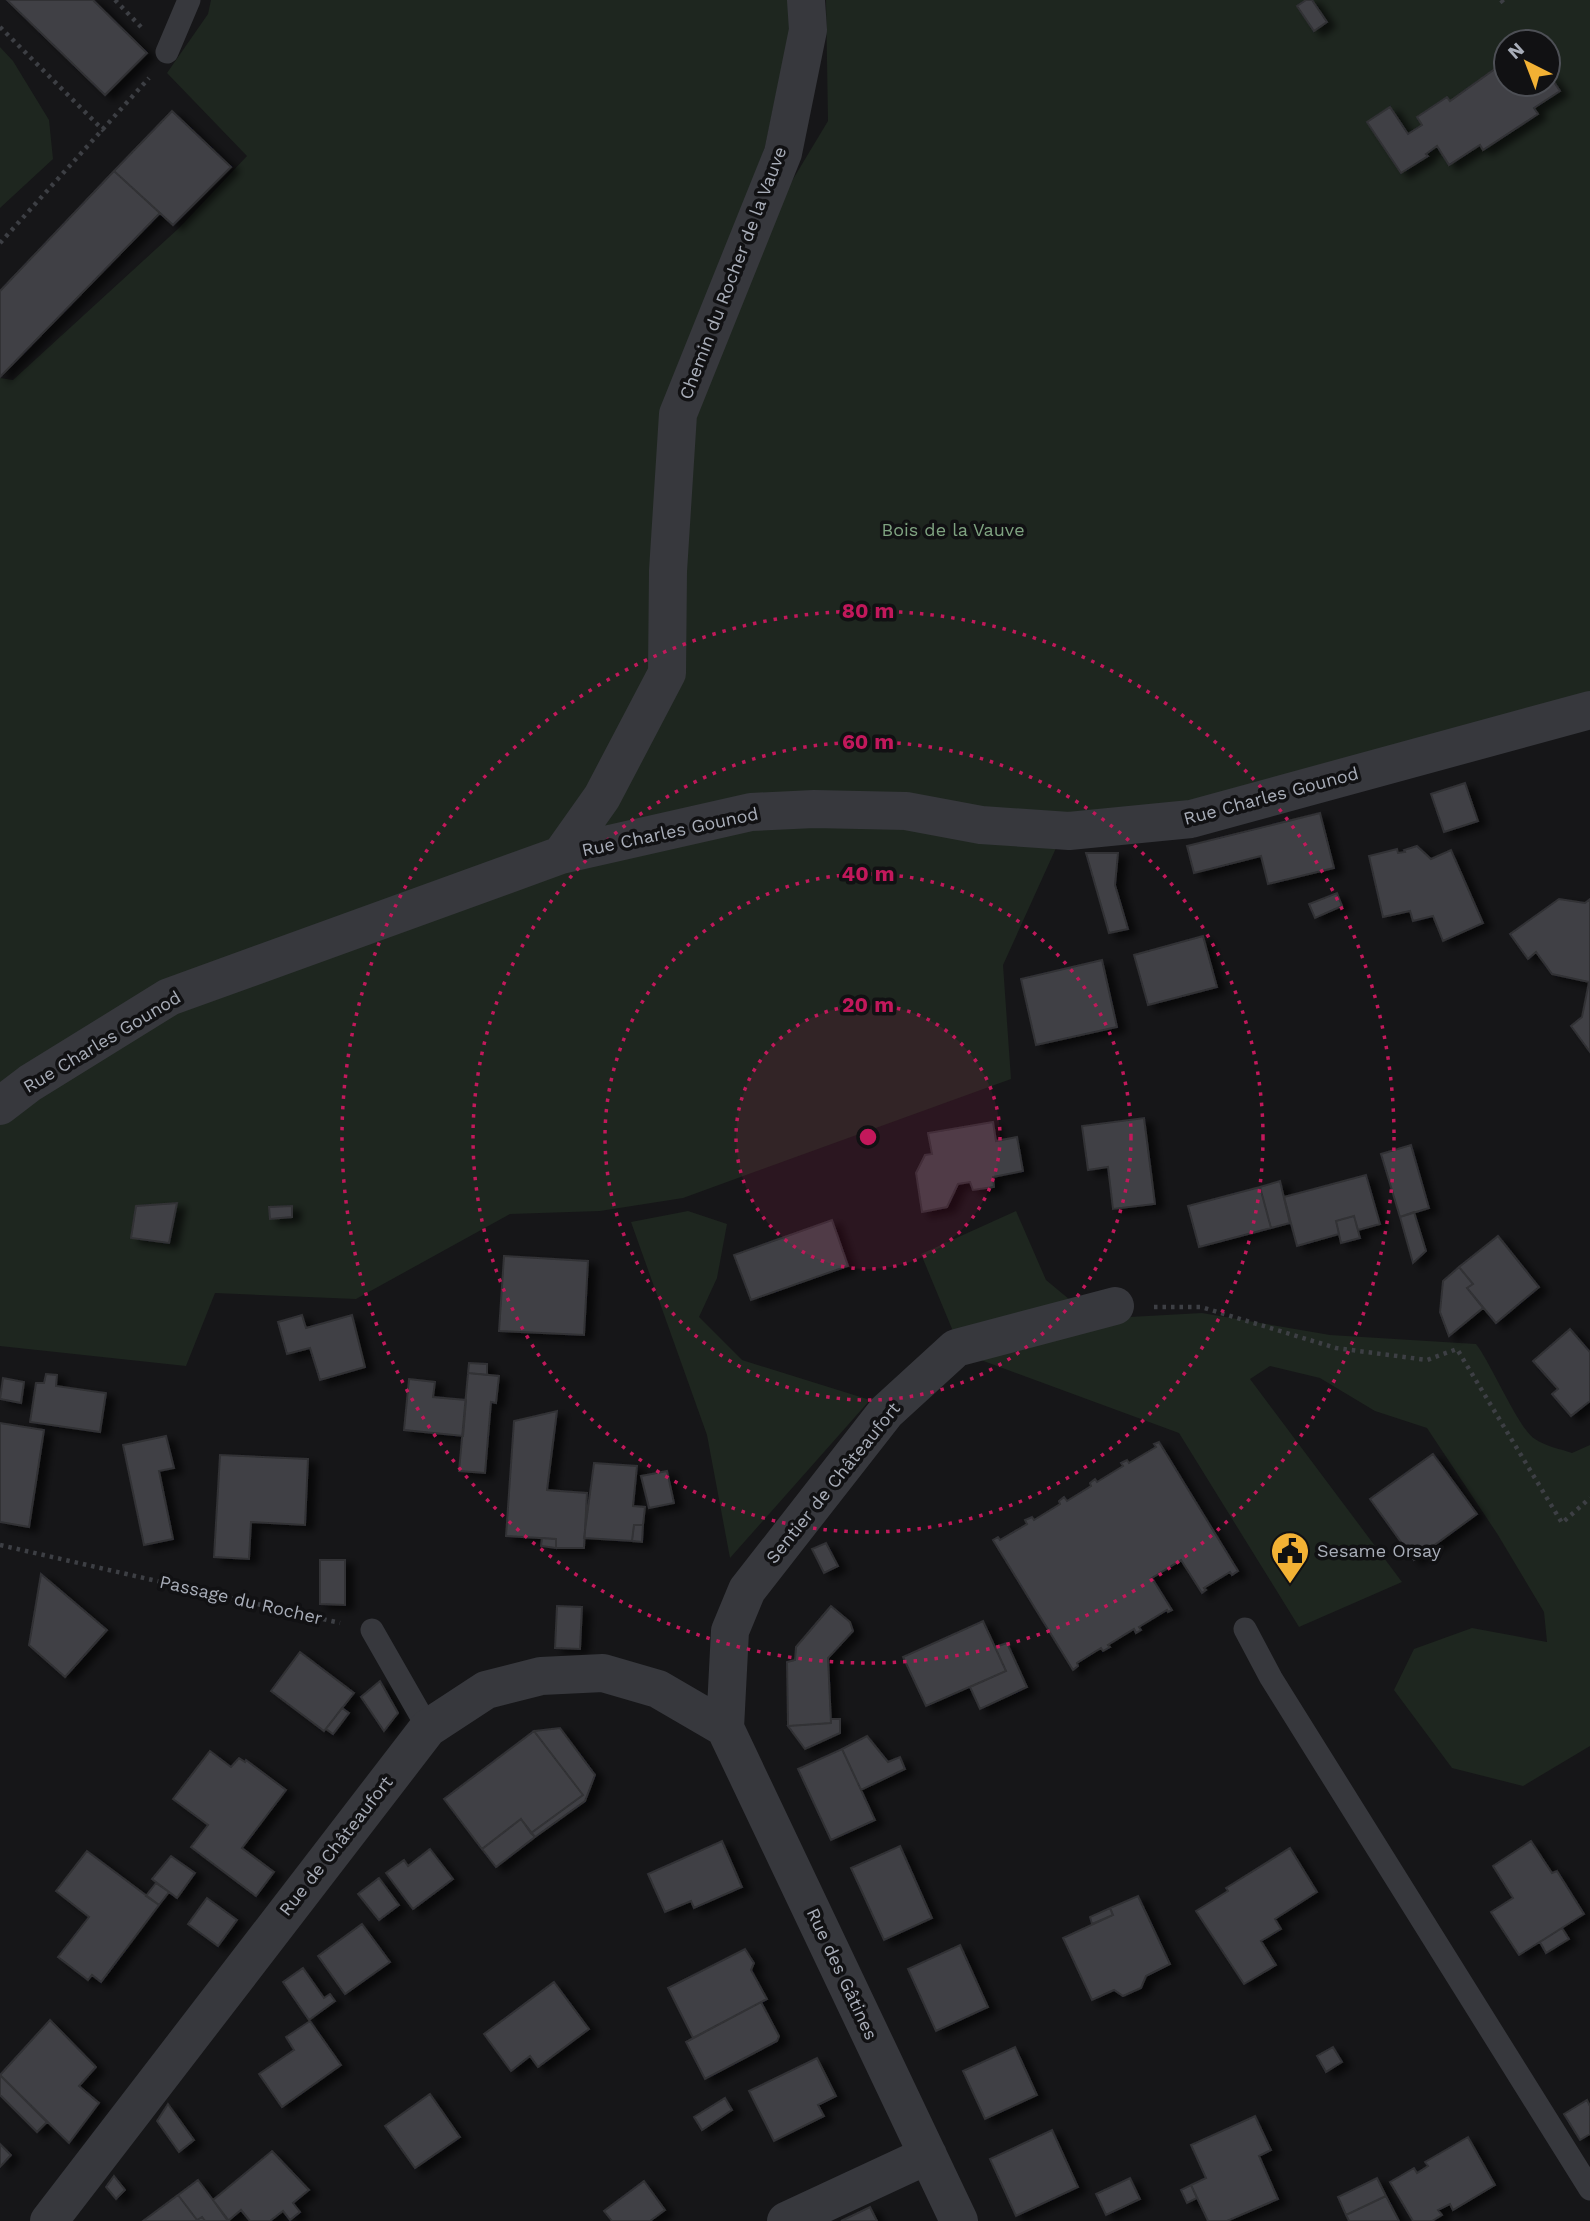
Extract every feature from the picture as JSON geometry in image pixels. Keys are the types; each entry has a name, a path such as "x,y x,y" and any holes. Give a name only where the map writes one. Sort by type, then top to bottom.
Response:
{"street":[{"name":"Chemin du Rocher de la Vauve","path":"561,855 602,797 667,673 668,571 678,414 783,153 807,30 806,0"},
{"name":"Rue Charles Gounod","path":"0,1106 30,1083 169,997 561,855 751,812 814,809 906,811 981,825 1069,831 1191,819 1590,710"},
{"name":"Sentier de Châteaufort","path":"725,1728 730,1631 747,1590 886,1412 956,1348 1115,1306"},
{"name":"Rue de Châteaufort","path":"49,2221 428,1728 486,1690 541,1675 603,1673 658,1689 725,1728"},
{"name":"Rue des Gâtines","path":"725,1728 960,2221"},
{"path":"786,2221 928,2155"}],"lane":[{"path":"167,52 189,0"},
{"path":"1245,1629 1271,1678 1590,2189"},
{"path":"372,1630 428,1728"}],"path":[{"path":"1501,0 1506,6"},
{"path":"0,27 104,131"},
{"path":"0,243 104,131 167,52"},
{"path":"1115,1306 1201,1307 1336,1348 1427,1360 1457,1349 1562,1523 1590,1498"},
{"name":"Passage du Rocher","path":"0,1545 372,1630"}],"green space":[{"name":"Bois de la Vauve","path":"211,0 788,0 790,28 765,147 685,359 828,121 826,0 1590,0 1590,695 1184,806 1071,815 1003,965 1011,1079 683,1198 600,1211 510,1214 356,1299 215,1293 186,1366 0,1346 0,378 13,380 179,228 247,156 167,73 208,14"},
{"path":"0,47 13,61 49,120 53,159 0,208"},
{"path":"688,1211 727,1224 717,1278 699,1317 742,1360 870,1400 730,1558 707,1435 631,1222"},
{"path":"1016,1211 1046,1280 1093,1319 1202,1313 1330,1335 1476,1344 1528,1433 1548,1445 1572,1453 1590,1445 1590,1746 1523,1786 1452,1768 1394,1690 1414,1649 1472,1628 1547,1642 1544,1612 1498,1535 1427,1428 1375,1411 1320,1378 1270,1366 1250,1379 1402,1582 1299,1627 1179,1433 962,1353 921,1254"}],"building":[{"path":"7,0 93,0 147,53 105,95"},
{"path":"1306,0 1312,0 1327,22 1314,31 1297,6"},
{"path":"1492,71 1492,98 1549,98 1534,108 1538,114 1483,150 1480,145 1449,165 1437,146 1426,154 1428,156 1401,173 1367,122 1390,107 1408,134 1422,125 1417,117 1447,97 1450,101"},
{"path":"172,111 231,167 173,225 114,171"},
{"path":"114,171 160,213 0,377 0,291"},
{"path":"1465,783 1478,821 1444,832 1431,794"},
{"path":"1320,813 1334,868 1268,884 1261,856 1194,873 1187,846"},
{"path":"1417,846 1431,859 1451,850 1483,923 1443,941 1433,916 1413,921 1410,911 1383,917 1369,856 1397,849 1398,853 1405,852 1404,850"},
{"path":"1086,853 1118,853 1115,885 1128,929 1109,933"},
{"path":"1337,893 1342,906 1315,918 1309,904"},
{"path":"1559,899 1585,903 1590,899 1590,1052 1571,1026 1582,1017 1589,982 1552,974 1536,952 1528,959 1510,934"},
{"path":"1203,936 1217,987 1148,1005 1134,955"},
{"path":"1102,960 1117,1027 1036,1045 1021,979"},
{"path":"1144,1118 1155,1204 1113,1209 1108,1167 1088,1170 1082,1126"},
{"path":"993,1122 996,1141 1017,1137 1023,1171 993,1177 994,1187 973,1190 970,1182 958,1184 947,1207 922,1212 916,1173 925,1155 932,1154 928,1133"},
{"path":"1411,1145 1429,1208 1400,1217 1381,1154"},
{"path":"1366,1175 1380,1224 1358,1230 1354,1216 1336,1221 1339,1234 1297,1246 1284,1197"},
{"path":"1280,1181 1290,1223 1271,1228 1260,1187"},
{"path":"1260,1187 1271,1228 1199,1247 1188,1206"},
{"path":"177,1203 169,1243 131,1238 136,1206"},
{"path":"292,1206 292,1217 270,1219 269,1207"},
{"path":"1414,1212 1426,1251 1413,1263 1400,1217"},
{"path":"1354,1216 1360,1238 1341,1243 1336,1221"},
{"path":"832,1220 848,1266 751,1300 734,1255"},
{"path":"1498,1236 1539,1287 1496,1323 1467,1288 1473,1284 1459,1267"},
{"path":"504,1256 588,1261 584,1335 499,1331"},
{"path":"1459,1267 1473,1284 1467,1288 1483,1308 1449,1336 1440,1312 1443,1281"},
{"path":"302,1315 306,1328 352,1315 365,1367 320,1380 310,1348 287,1354 278,1322"},
{"path":"1570,1329 1590,1352 1590,1401 1571,1416 1552,1394 1558,1389 1533,1361"},
{"path":"469,1363 487,1364 487,1375 468,1373"},
{"path":"468,1373 499,1376 496,1403 491,1402 485,1473 459,1471"},
{"path":"46,1374 57,1375 56,1386 106,1393 100,1432 30,1422 36,1383 44,1383"},
{"path":"3,1378 24,1382 21,1403 0,1399"},
{"path":"409,1379 435,1382 433,1397 466,1400 463,1436 404,1430"},
{"path":"557,1411 547,1490 587,1493 584,1548 556,1548 556,1539 506,1536 514,1421"},
{"path":"0,1423 44,1430 29,1527 0,1522"},
{"path":"166,1436 174,1468 159,1471 173,1539 144,1545 123,1445"},
{"path":"1159,1442 1238,1571 1232,1575 1230,1572 1204,1588 1206,1590 1202,1593 1181,1560 1152,1578 1172,1610 1167,1610 1139,1627 1141,1630 1136,1633 1134,1629 1103,1651 1101,1648 1077,1663 1078,1666 1073,1670 993,1540 998,1537 1000,1540 1027,1524 1025,1520 1032,1517 1034,1520 1060,1504 1059,1501 1064,1497 1067,1501 1091,1486 1090,1483 1095,1479 1097,1482 1123,1466 1121,1463 1127,1460 1129,1463 1156,1447 1154,1444"},
{"path":"1433,1454 1477,1514 1414,1560 1370,1499"},
{"path":"220,1455 308,1459 305,1525 251,1522 249,1559 214,1557"},
{"path":"594,1463 637,1466 633,1506 645,1507 643,1525 634,1525 632,1541 584,1538"},
{"path":"667,1471 674,1503 649,1508 641,1476"},
{"path":"634,1525 643,1525 642,1542 632,1541"},
{"path":"542,1538 556,1539 556,1548 541,1546"},
{"path":"826,1543 838,1566 824,1573 812,1549"},
{"path":"320,1560 345,1560 345,1605 320,1604"},
{"path":"41,1574 107,1630 65,1677 29,1645"},
{"path":"557,1606 582,1607 580,1649 555,1648"},
{"path":"831,1606 850,1622 853,1631 828,1658 831,1723 788,1726 787,1662 795,1660 796,1647"},
{"path":"983,1621 1006,1671 926,1706 903,1657"},
{"path":"1007,1643 1027,1687 980,1709 970,1687 1006,1671 995,1647"},
{"path":"300,1652 354,1693 324,1731 271,1691"},
{"path":"380,1681 398,1713 384,1731 361,1697"},
{"path":"342,1708 349,1713 333,1734 326,1729"},
{"path":"831,1719 840,1719 840,1733 805,1749 788,1726 831,1723"},
{"path":"560,1728 595,1775 585,1801 535,1837 531,1833 583,1795 534,1731"},
{"path":"534,1731 583,1795 531,1833 521,1819 482,1849 444,1799"},
{"path":"867,1736 888,1762 900,1757 905,1769 861,1790 842,1749"},
{"path":"842,1749 875,1820 831,1840 798,1769"},
{"path":"210,1751 231,1767 239,1758 245,1762 246,1760 286,1790 242,1848 274,1872 256,1896 191,1847 208,1825 173,1799"},
{"path":"521,1819 535,1837 496,1867 482,1849"},
{"path":"722,1841 742,1887 694,1908 691,1901 665,1912 648,1874"},
{"path":"1531,1841 1552,1873 1557,1871 1584,1914 1519,1955 1491,1912 1513,1898 1493,1866"},
{"path":"900,1846 932,1918 884,1940 851,1868"},
{"path":"1290,1848 1317,1892 1275,1919 1281,1929 1261,1941 1276,1965 1244,1984 1196,1911 1228,1891 1226,1888"},
{"path":"430,1849 453,1879 413,1909 386,1873 404,1860 408,1866"},
{"path":"87,1851 159,1905 101,1982 92,1975 88,1980 58,1957 89,1917 56,1891"},
{"path":"171,1856 195,1873 177,1898 152,1879"},
{"path":"379,1878 399,1905 379,1920 358,1894"},
{"path":"156,1883 169,1892 159,1905 146,1896"},
{"path":"1138,1896 1170,1964 1146,1976 1141,1988 1123,1996 1114,1990 1092,2000 1063,1938 1113,1915 1110,1908"},
{"path":"207,1898 237,1920 218,1946 188,1924"},
{"path":"1110,1908 1113,1915 1092,1924 1090,1917"},
{"path":"362,1924 390,1962 345,1994 318,1956"},
{"path":"1562,1928 1569,1939 1546,1953 1540,1942"},
{"path":"960,1945 988,2007 936,2031 908,1969"},
{"path":"745,1949 754,1963 751,1970 767,1999 693,2038 668,1988"},
{"path":"303,1968 324,1998 330,1994 335,2001 309,2020 283,1982"},
{"path":"554,1982 589,2029 538,2067 530,2056 511,2071 484,2034"},
{"path":"761,2002 779,2036 777,2041 705,2079 686,2042"},
{"path":"50,2020 96,2067 79,2086 99,2103 69,2143 0,2075"},
{"path":"310,2021 341,2065 282,2107 259,2074 294,2050 286,2037"},
{"path":"1015,2047 1037,2095 985,2119 963,2071"},
{"path":"1333,2047 1342,2062 1326,2072 1317,2056"},
{"path":"817,2058 836,2096 818,2105 824,2116 774,2141 749,2091"},
{"path":"0,2075 47,2122 37,2132 0,2095"},
{"path":"430,2094 460,2137 415,2168 385,2126"},
{"path":"725,2098 732,2110 702,2130 694,2117"},
{"path":"1587,2100 1590,2106 1590,2134 1580,2140 1564,2114"},
{"path":"168,2104 194,2140 179,2152 157,2121"},
{"path":"1255,2116 1271,2150 1259,2156 1278,2199 1227,2221 1208,2221 1191,2185 1206,2178 1191,2145"},
{"path":"1052,2130 1078,2187 1016,2216 990,2159"},
{"path":"1468,2137 1495,2185 1453,2210 1450,2204 1438,2210 1442,2215 1432,2221 1413,2221 1390,2182 1414,2168 1417,2173 1428,2166 1425,2162"},
{"path":"0,2144 11,2155 0,2167"},
{"path":"272,2151 309,2190 293,2203 300,2212 290,2220 283,2211 270,2221 250,2221 241,2210 228,2221 213,2200"},
{"path":"114,2176 125,2190 116,2199 106,2187"},
{"path":"1130,2178 1140,2199 1106,2215 1096,2194"},
{"path":"1377,2178 1386,2196 1346,2215 1338,2197"},
{"path":"198,2180 229,2221 205,2221 202,2217 197,2220 178,2195"},
{"path":"644,2181 665,2210 650,2221 612,2221 604,2211"},
{"path":"1191,2185 1197,2198 1187,2203 1181,2190"},
{"path":"178,2195 197,2220 202,2217 205,2221 143,2221"},
{"path":"1386,2196 1399,2221 1349,2221 1346,2215"},
{"path":"870,2207 877,2221 841,2221"}],"place":[{"name":"Sesame Orsay","path":"1290,1585"}]}
